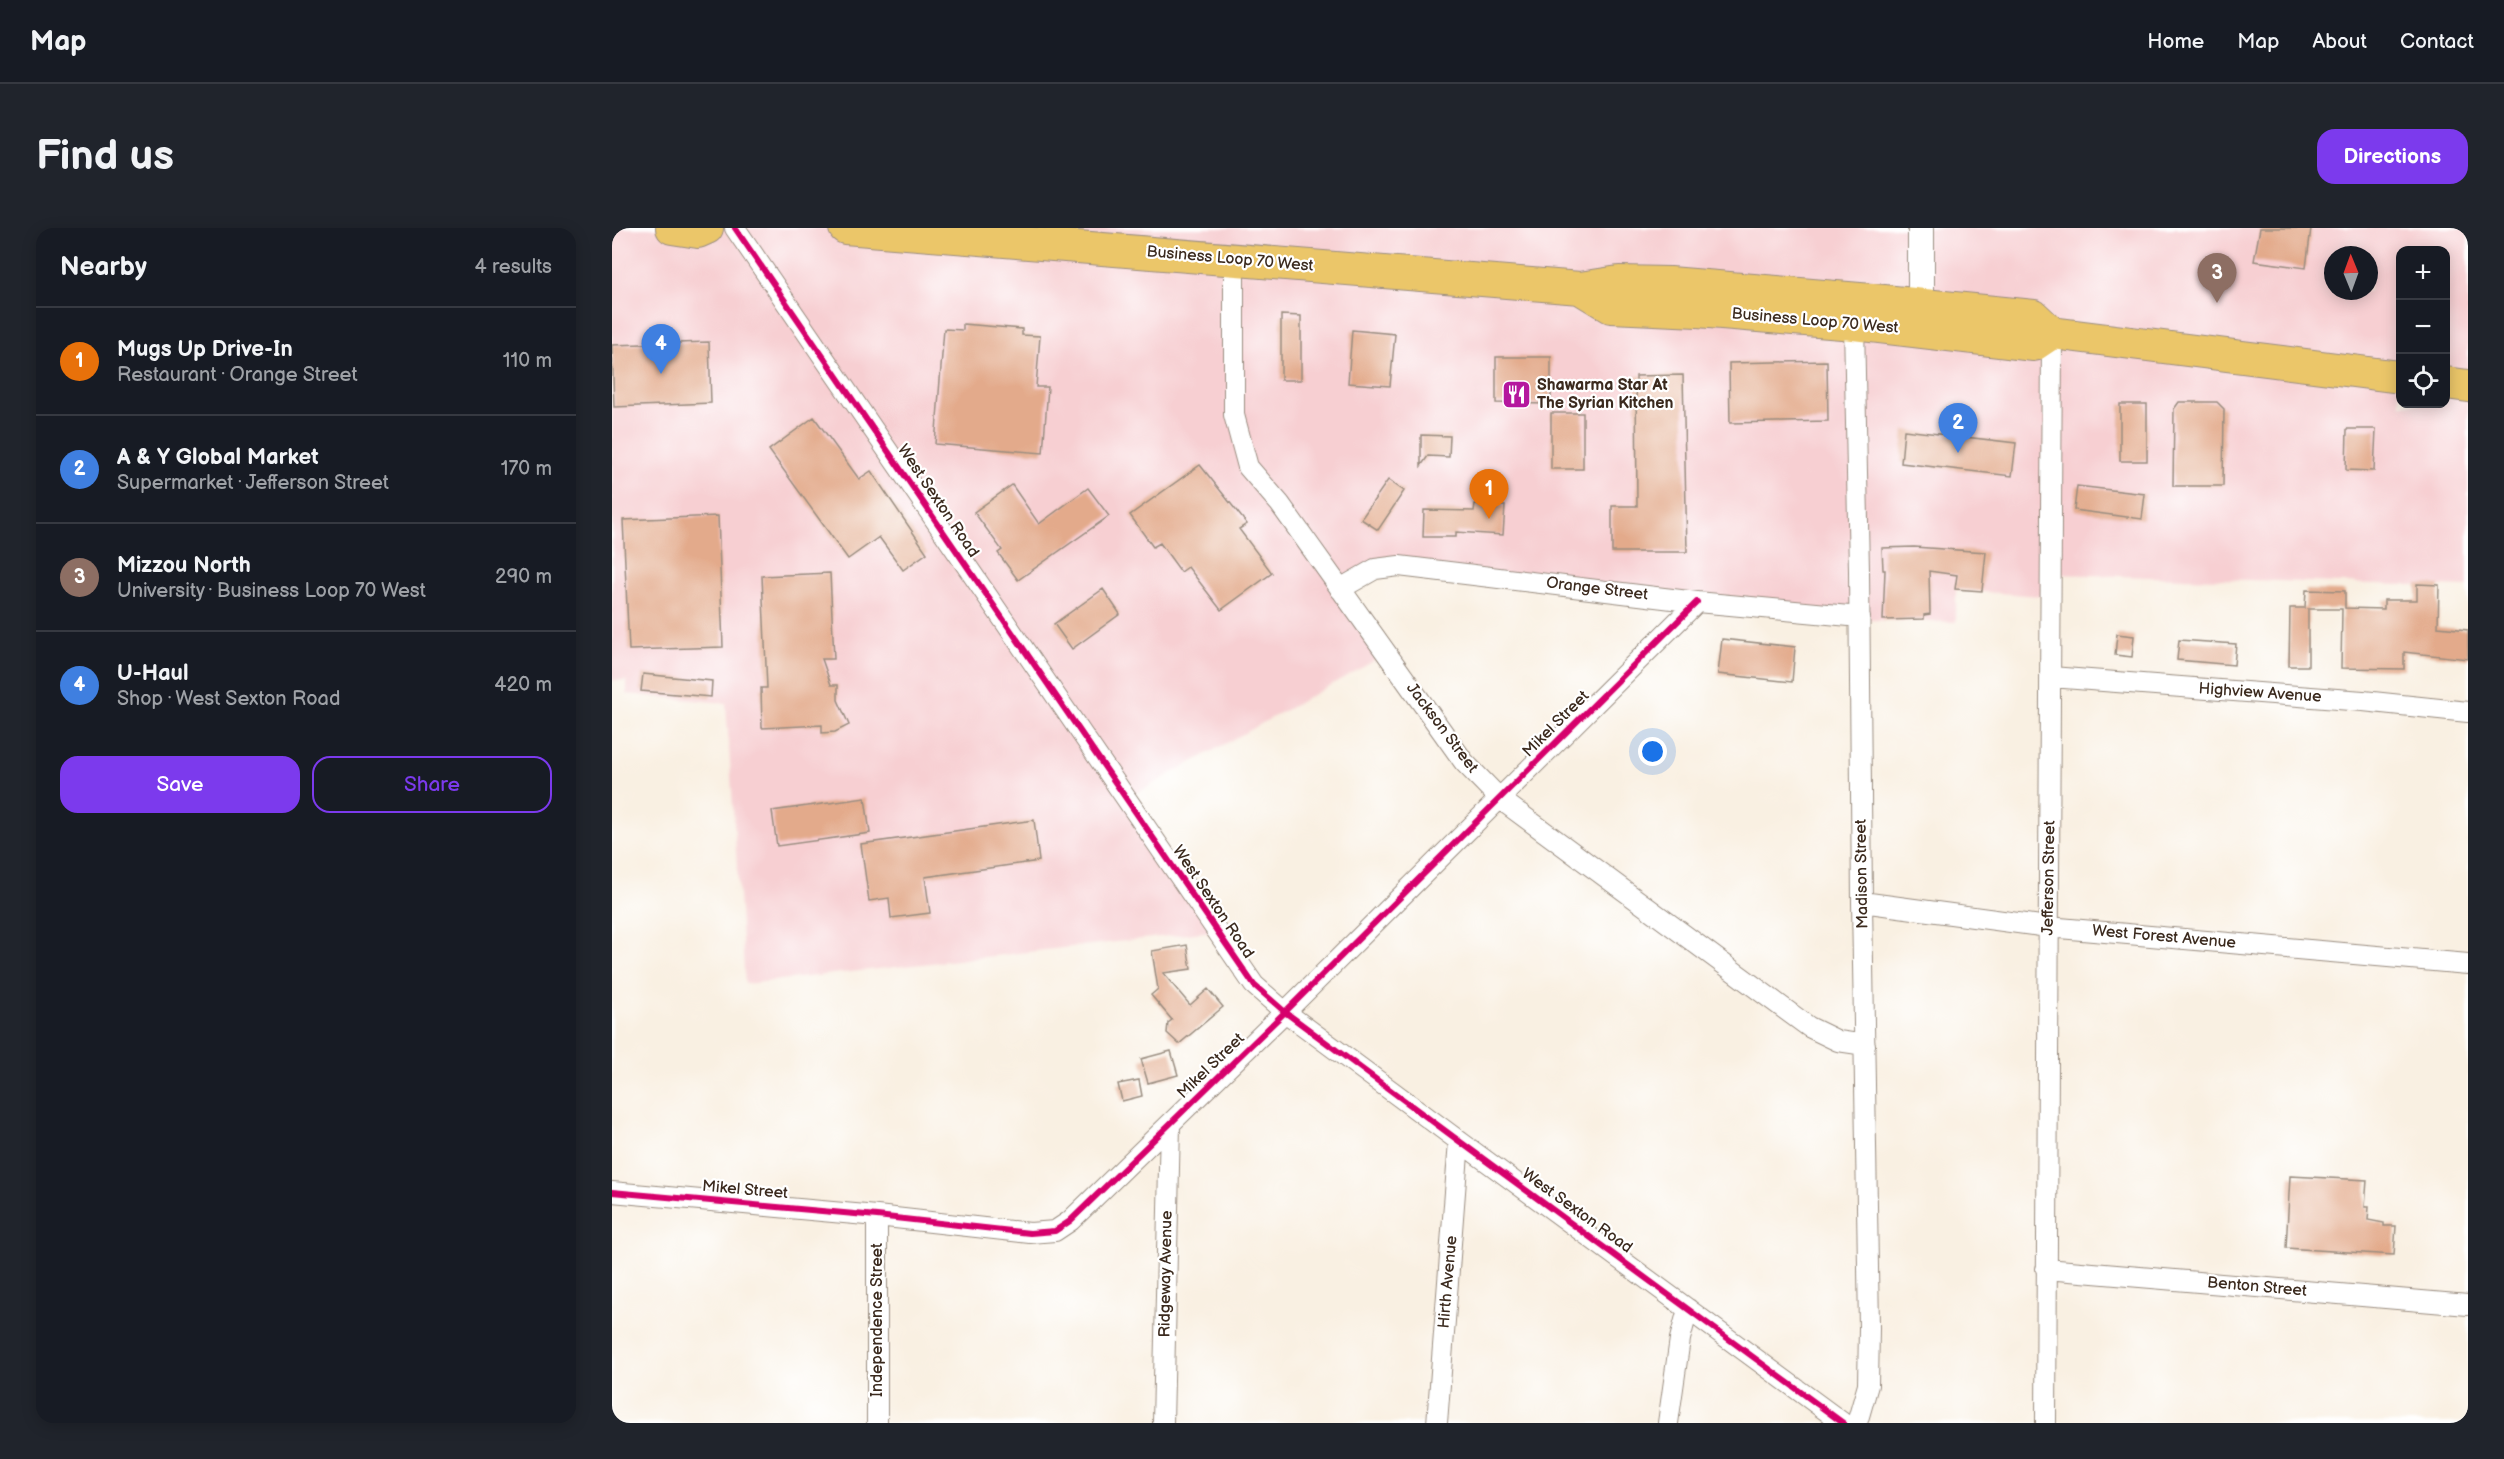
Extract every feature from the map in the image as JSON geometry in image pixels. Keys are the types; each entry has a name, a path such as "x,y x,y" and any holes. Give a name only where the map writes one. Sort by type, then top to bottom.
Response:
{"main road":[{"path":"672,228 698,232 707,228"},
{"name":"Business Loop 70 West","path":"845,228 1580,288 1619,282 1670,283 1922,318 2034,345 2052,333 2396,376"},
{"name":"Business Loop 70 West","path":"1580,288 1611,307 1698,311 1854,324 1922,318"},
{"path":"2450,384 2468,386"}],"street":[{"name":"West Sexton Road","path":"735,228 1254,985 1285,1012 1843,1423"},
{"path":"1921,228 1922,318"},
{"name":"Jackson Street","path":"1234,259 1234,415 1248,467 1280,504 1464,762 1500,799 1809,1027 1838,1041 1865,1045"},
{"name":"Madison Street","path":"1854,324 1869,1328 1868,1385 1857,1423"},
{"name":"Jefferson Street","path":"2046,1423 2052,333"},
{"name":"Orange Street","path":"1340,589 1374,569 1399,566 1697,602 1860,616"},
{"name":"Mikel Street","path":"612,1192 877,1216 1030,1233 1055,1231 1070,1221 1170,1125 1697,602"},
{"name":"Highview Avenue","path":"2051,677 2468,712"},
{"name":"West Forest Avenue","path":"1862,902 2048,927 2468,963"},
{"name":"Ridgeway Avenue","path":"1162,1423 1170,1125"},
{"name":"Hirth Avenue","path":"1437,1423 1459,1141"},
{"name":"Independence Street","path":"877,1216 877,1423"},
{"name":"Benton Street","path":"2046,1269 2468,1305"},
{"path":"1668,1423 1680,1339 1688,1309"}],"shaded area":[{"path":"612,228 2468,228 2468,587 2055,574 2054,597 1956,590 1956,622 1872,620 1399,567 1342,589 1388,653 1128,798 1213,931 745,984 726,703 627,694 627,681 612,680"}],"building":[{"path":"2260,228 2311,228 2306,268 2254,261"},
{"path":"1281,315 1301,316 1301,380 1281,380"},
{"path":"963,324 1022,329 1022,335 1040,336 1036,387 1048,387 1043,453 935,444 944,329 963,330"},
{"path":"1352,330 1395,334 1390,386 1348,383"},
{"path":"709,342 711,403 614,407 612,345"},
{"path":"1496,357 1551,357 1551,404 1496,403"},
{"path":"1827,361 1828,421 1730,423 1729,363"},
{"path":"1683,375 1687,552 1612,552 1612,506 1637,506 1636,376"},
{"path":"2179,402 2217,402 2224,409 2223,486 2173,486 2174,409"},
{"path":"2120,404 2147,404 2147,461 2120,461"},
{"path":"1551,413 1583,413 1583,469 1551,469"},
{"path":"814,417 859,479 871,471 927,553 903,570 879,537 848,559 769,450"},
{"path":"2347,429 2376,429 2374,471 2346,470"},
{"path":"1904,430 2016,443 2012,476 1901,463"},
{"path":"1421,435 1450,436 1449,457 1428,456 1421,466"},
{"path":"1200,465 1247,524 1239,529 1272,573 1221,610 1188,567 1181,572 1160,543 1153,547 1130,515"},
{"path":"1388,480 1404,491 1378,530 1361,519"},
{"path":"1012,485 1039,524 1088,488 1109,516 1018,580 998,553 1002,550 974,512"},
{"path":"2077,486 2145,494 2142,519 2074,510"},
{"path":"1475,504 1505,506 1503,535 1456,532 1456,537 1423,537 1424,510 1474,511"},
{"path":"718,516 723,647 629,650 623,520"},
{"path":"1914,547 1986,552 1982,591 1955,589 1957,575 1929,571 1930,614 1924,615 1924,619 1883,620 1885,570 1883,570 1882,548"},
{"path":"830,573 834,659 822,659 831,685 838,685 838,700 849,725 835,732 822,733 822,725 762,728 761,688 767,688 762,576"},
{"path":"2417,584 2439,585 2438,627 2468,630 2468,659 2404,652 2404,669 2341,668 2342,609 2308,609 2308,666 2289,666 2290,608 2305,608 2306,590 2345,591 2345,608 2384,609 2384,600 2417,600"},
{"path":"1103,589 1120,614 1072,649 1054,624"},
{"path":"2117,634 2134,636 2132,657 2115,655"},
{"path":"1722,639 1795,647 1792,682 1718,674"},
{"path":"2179,640 2236,644 2234,665 2177,660"},
{"path":"643,674 712,681 711,697 641,691"},
{"path":"865,798 870,833 777,846 772,811"},
{"path":"1034,820 1039,861 925,877 930,913 891,918 889,898 869,901 861,844"},
{"path":"1187,945 1191,969 1163,973 1190,1005 1208,989 1223,1007 1179,1044 1167,1033 1168,1023 1172,1020 1151,995 1158,989 1152,951"},
{"path":"1171,1051 1178,1075 1148,1083 1141,1059"},
{"path":"1139,1080 1142,1096 1122,1101 1118,1084"},
{"path":"2290,1176 2367,1180 2365,1207 2369,1207 2368,1220 2384,1223 2384,1226 2396,1226 2394,1255 2286,1248"}],"cycle path":[{"path":"735,228 1254,985 1285,1012 1843,1423"},
{"path":"612,1192 877,1216 1030,1233 1055,1231 1070,1221 1285,1012 1697,602"}],"place":[{"name":"Mizzou North","path":"2217,303"},
{"name":"U-Haul","path":"661,374"},
{"name":"Shawarma Star At The Syrian Kitchen","path":"1516,394"},
{"name":"A & Y Global Market","path":"1958,453"},
{"name":"Mugs Up Drive-In","path":"1489,519"}]}
